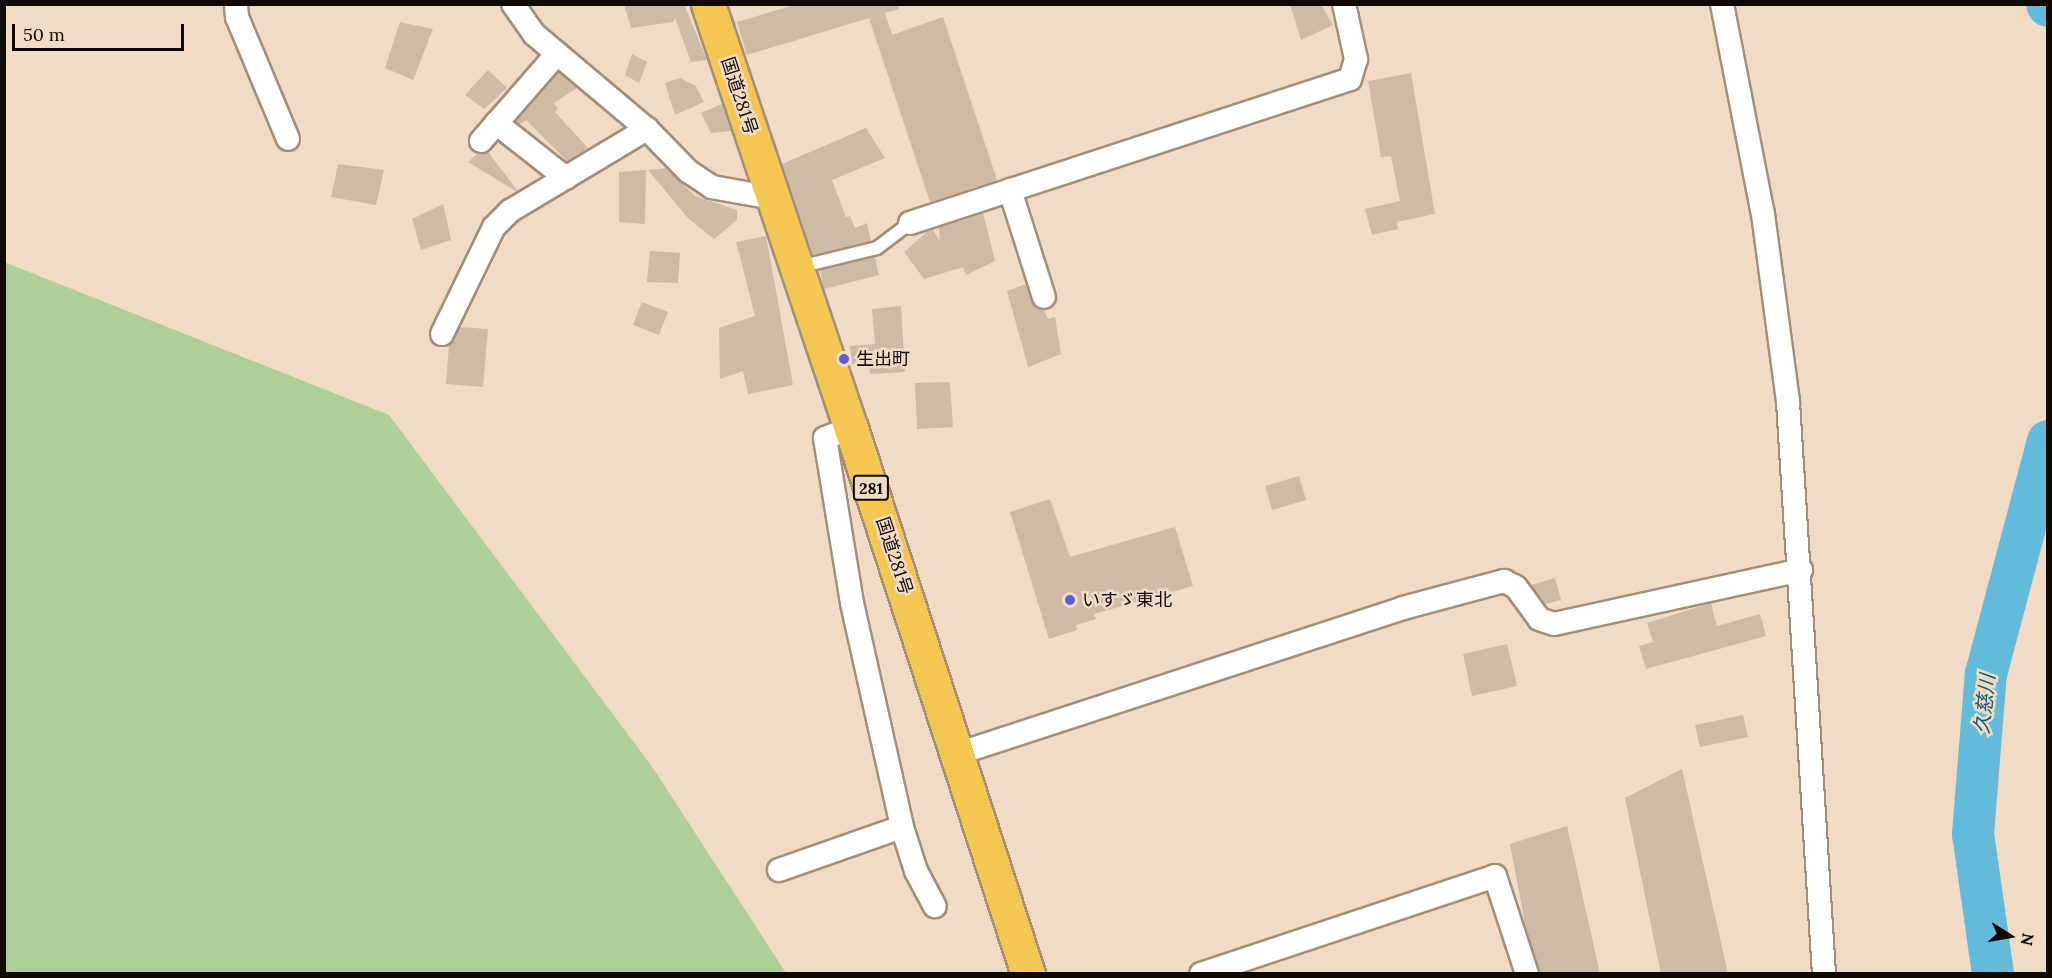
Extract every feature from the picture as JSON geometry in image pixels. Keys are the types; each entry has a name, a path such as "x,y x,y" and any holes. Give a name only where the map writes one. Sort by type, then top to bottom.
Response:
{"highway":[{"name":"国道281号","path":"708,4 851,428 1029,974"}],"street":[{"path":"236,4 237,17 288,139"},
{"path":"513,4 521,21 647,129 688,171 712,187 773,198"},
{"path":"905,226 1350,79 1356,58 1344,4"},
{"path":"1722,4 1777,302 1801,570 1824,974"},
{"path":"481,141 557,54"},
{"path":"496,123 566,178"},
{"path":"442,334 494,227 510,211 647,129"},
{"path":"1010,190 1044,297"},
{"path":"851,428 825,438 854,614 902,827 916,871 935,906"},
{"path":"957,754 1397,610 1504,581 1516,587 1539,619 1554,624 1801,570"},
{"path":"779,870 902,827"},
{"path":"1201,974 1495,876 1527,974"}],"lane":[{"path":"796,268 877,248 905,226"}],"green space":[{"path":"4,262 389,415 653,768 786,973 5,973"}],"building":[{"path":"624,4 684,4 707,60 691,62 675,18 673,22 631,28"},
{"path":"797,4 898,4 899,9 885,13 892,35 943,17 997,180 930,202 869,18 747,55 737,22"},
{"path":"1290,4 1321,4 1333,25 1301,40"},
{"path":"400,22 433,29 413,80 385,68"},
{"path":"632,54 647,62 639,83 625,75"},
{"path":"488,70 507,88 484,109 465,95"},
{"path":"559,72 577,88 554,103 558,109 555,112 588,148 567,161 526,120 520,124 516,122"},
{"path":"1411,73 1435,214 1397,222 1398,229 1372,235 1365,209 1400,201 1391,156 1381,157 1368,81"},
{"path":"680,78 696,86 704,102 675,115 665,83"},
{"path":"722,104 731,131 711,133 701,113"},
{"path":"866,128 885,158 832,180 846,217 850,216 855,228 867,223 871,241 813,255 782,164"},
{"path":"488,152 516,191 468,162 477,154"},
{"path":"338,164 384,170 376,205 331,197"},
{"path":"667,168 695,196 737,210 737,220 714,239 688,218 648,170"},
{"path":"646,170 645,224 619,222 619,172"},
{"path":"443,204 451,240 421,250 412,219"},
{"path":"983,213 995,261 966,275 963,267 924,279 904,252 928,231 933,230 940,241 939,228"},
{"path":"766,236 793,385 748,394 743,371 720,379 719,328 755,316 736,242"},
{"path":"650,251 680,253 678,283 647,282"},
{"path":"875,257 879,275 824,289 820,270"},
{"path":"1026,284 1035,307 1044,310 1048,319 1055,317 1061,354 1028,367 1007,291"},
{"path":"642,302 668,312 659,335 633,325"},
{"path":"901,306 905,372 870,374 869,362 852,364 850,346 875,344 872,309"},
{"path":"460,327 488,329 483,387 446,384 449,345"},
{"path":"950,382 953,427 917,429 915,383"},
{"path":"1299,476 1306,500 1272,510 1265,486"},
{"path":"1050,499 1070,557 1175,527 1193,586 1094,614 1096,619 1076,625 1077,630 1049,639 1010,512"},
{"path":"1555,578 1561,600 1545,604 1531,585"},
{"path":"1711,603 1717,626 1760,614 1766,636 1646,669 1639,646 1653,642 1647,623"},
{"path":"1507,644 1517,686 1472,696 1463,654"},
{"path":"1743,715 1748,737 1700,747 1695,725"},
{"path":"1682,769 1728,974 1661,974 1625,798"},
{"path":"1567,826 1600,974 1540,974 1526,929 1510,844"}],"waterway":[{"name":"久慈川","path":"1993,974 1973,834 1986,674 2048,441"},
{"path":"2036,484 2048,486"}],"place":[{"name":"生出町","path":"844,359"},
{"name":"いすゞ東北","path":"1070,600"}]}
